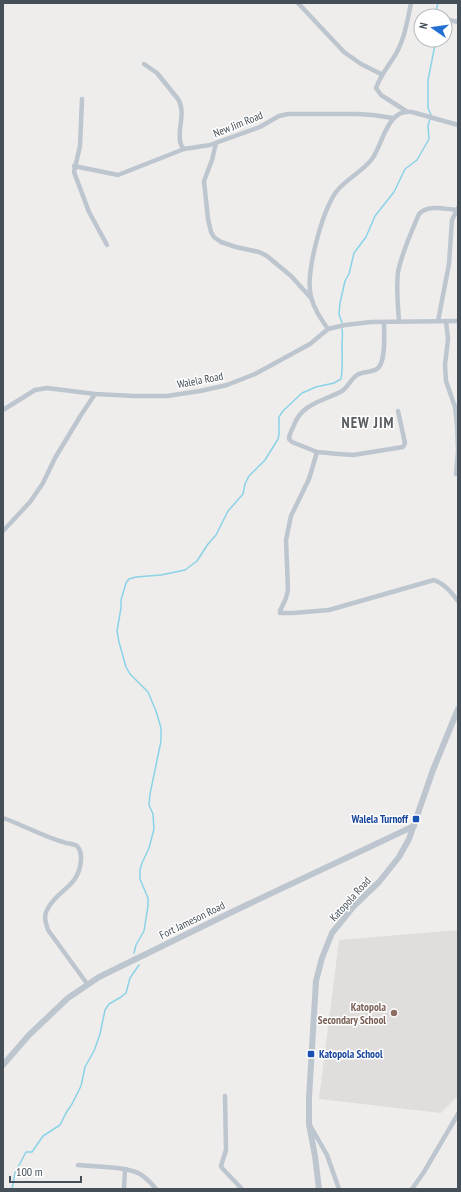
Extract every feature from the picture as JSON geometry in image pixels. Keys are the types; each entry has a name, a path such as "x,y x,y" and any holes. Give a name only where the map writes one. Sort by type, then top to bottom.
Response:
{"street":[{"path":"411,3 406,33 392,60 381,74 376,88 381,95 406,111 458,125"},
{"path":"301,4 344,52 361,64 381,74"},
{"path":"144,64 157,73 181,103 182,117 180,141 184,149"},
{"path":"82,99 80,146 74,166 74,172 89,212 107,245"},
{"path":"328,329 317,314 311,298 309,287 312,261 325,217 336,192 367,165 373,157 393,118 406,111"},
{"name":"New Jim Road","path":"74,166 118,175 184,149 216,143 260,127 279,116 288,114 373,114 393,118"},
{"path":"216,143 212,160 204,181 208,219 211,232 214,237 221,242 259,252 267,256 291,276 311,298"},
{"path":"399,322 397,292 398,273 406,244 419,214 422,210 429,208 457,209 452,220 449,264 438,321"},
{"path":"446,321 448,339 445,365 446,381 455,407 457,425 458,451 456,474"},
{"name":"Walela Road","path":"3,410 36,390 46,388 96,394 167,396 200,391 227,385 255,374 310,344 328,329 345,325 384,322 458,321"},
{"path":"384,322 380,367 358,374 343,390 318,401 305,409 296,418 289,435 289,439 292,442 317,452 353,455 403,447 405,443 398,411"},
{"path":"3,531 30,502 43,483 55,458 81,415 96,394"},
{"path":"317,452 309,479 291,516 286,540 288,590 280,613 329,610 434,580 440,582 449,589 458,601"},
{"name":"Katopola Road","path":"319,1189 309,1124 311,1041 316,981 322,958 332,934 353,907 379,882 399,858 409,840 458,709"},
{"path":"3,818 33,830 48,838 74,844 79,848 81,853 78,874 74,881 66,890 56,897 47,909 45,921 48,930 88,984"},
{"name":"Fort Jameson Road","path":"3,1065 29,1035 68,998 99,977 414,826"},
{"path":"225,1096 226,1150 221,1166 242,1189"},
{"path":"412,1189 424,1172 458,1114"},
{"path":"309,1124 327,1156 339,1189"},
{"path":"78,1165 125,1169 139,1174 149,1180 156,1189"},
{"path":"124,1189 125,1169"}],"shaded area":[{"name":"Katopola Secondary School","path":"458,930 458,1096 441,1113 319,1099 339,940"}],"waterway":[{"path":"437,8 438,3"},
{"path":"342,323 339,314 340,303 354,253 366,237 375,216 394,192 405,169 417,160 429,139 428,126 431,115 428,108 428,80 434,48"},
{"path":"134,953 136,945 144,931 148,906 148,898 140,879 140,870 149,848 154,829 153,814 149,805 161,741 161,728 148,692 130,674 126,667 119,642 117,631 121,600 126,583 129,579 136,577 161,575 185,570 197,561 216,535 228,511 243,494 245,484 249,476 265,460 278,439 279,417 283,411 302,393 316,387 334,383 341,379 342,329"},
{"path":"12,1189 15,1173 26,1152 32,1152 43,1136 60,1125 72,1104 81,1086 85,1067 94,1051 100,1034 105,1010 109,1004 126,993 130,978 139,965"}],"place":[{"name":"Walela Turnoff","path":"416,819"},
{"name":"Katopola Secondary School","path":"394,1013"},
{"name":"Katopola School","path":"311,1054"}],"district":[{"name":"NEW JIM","path":"368,423"}]}
